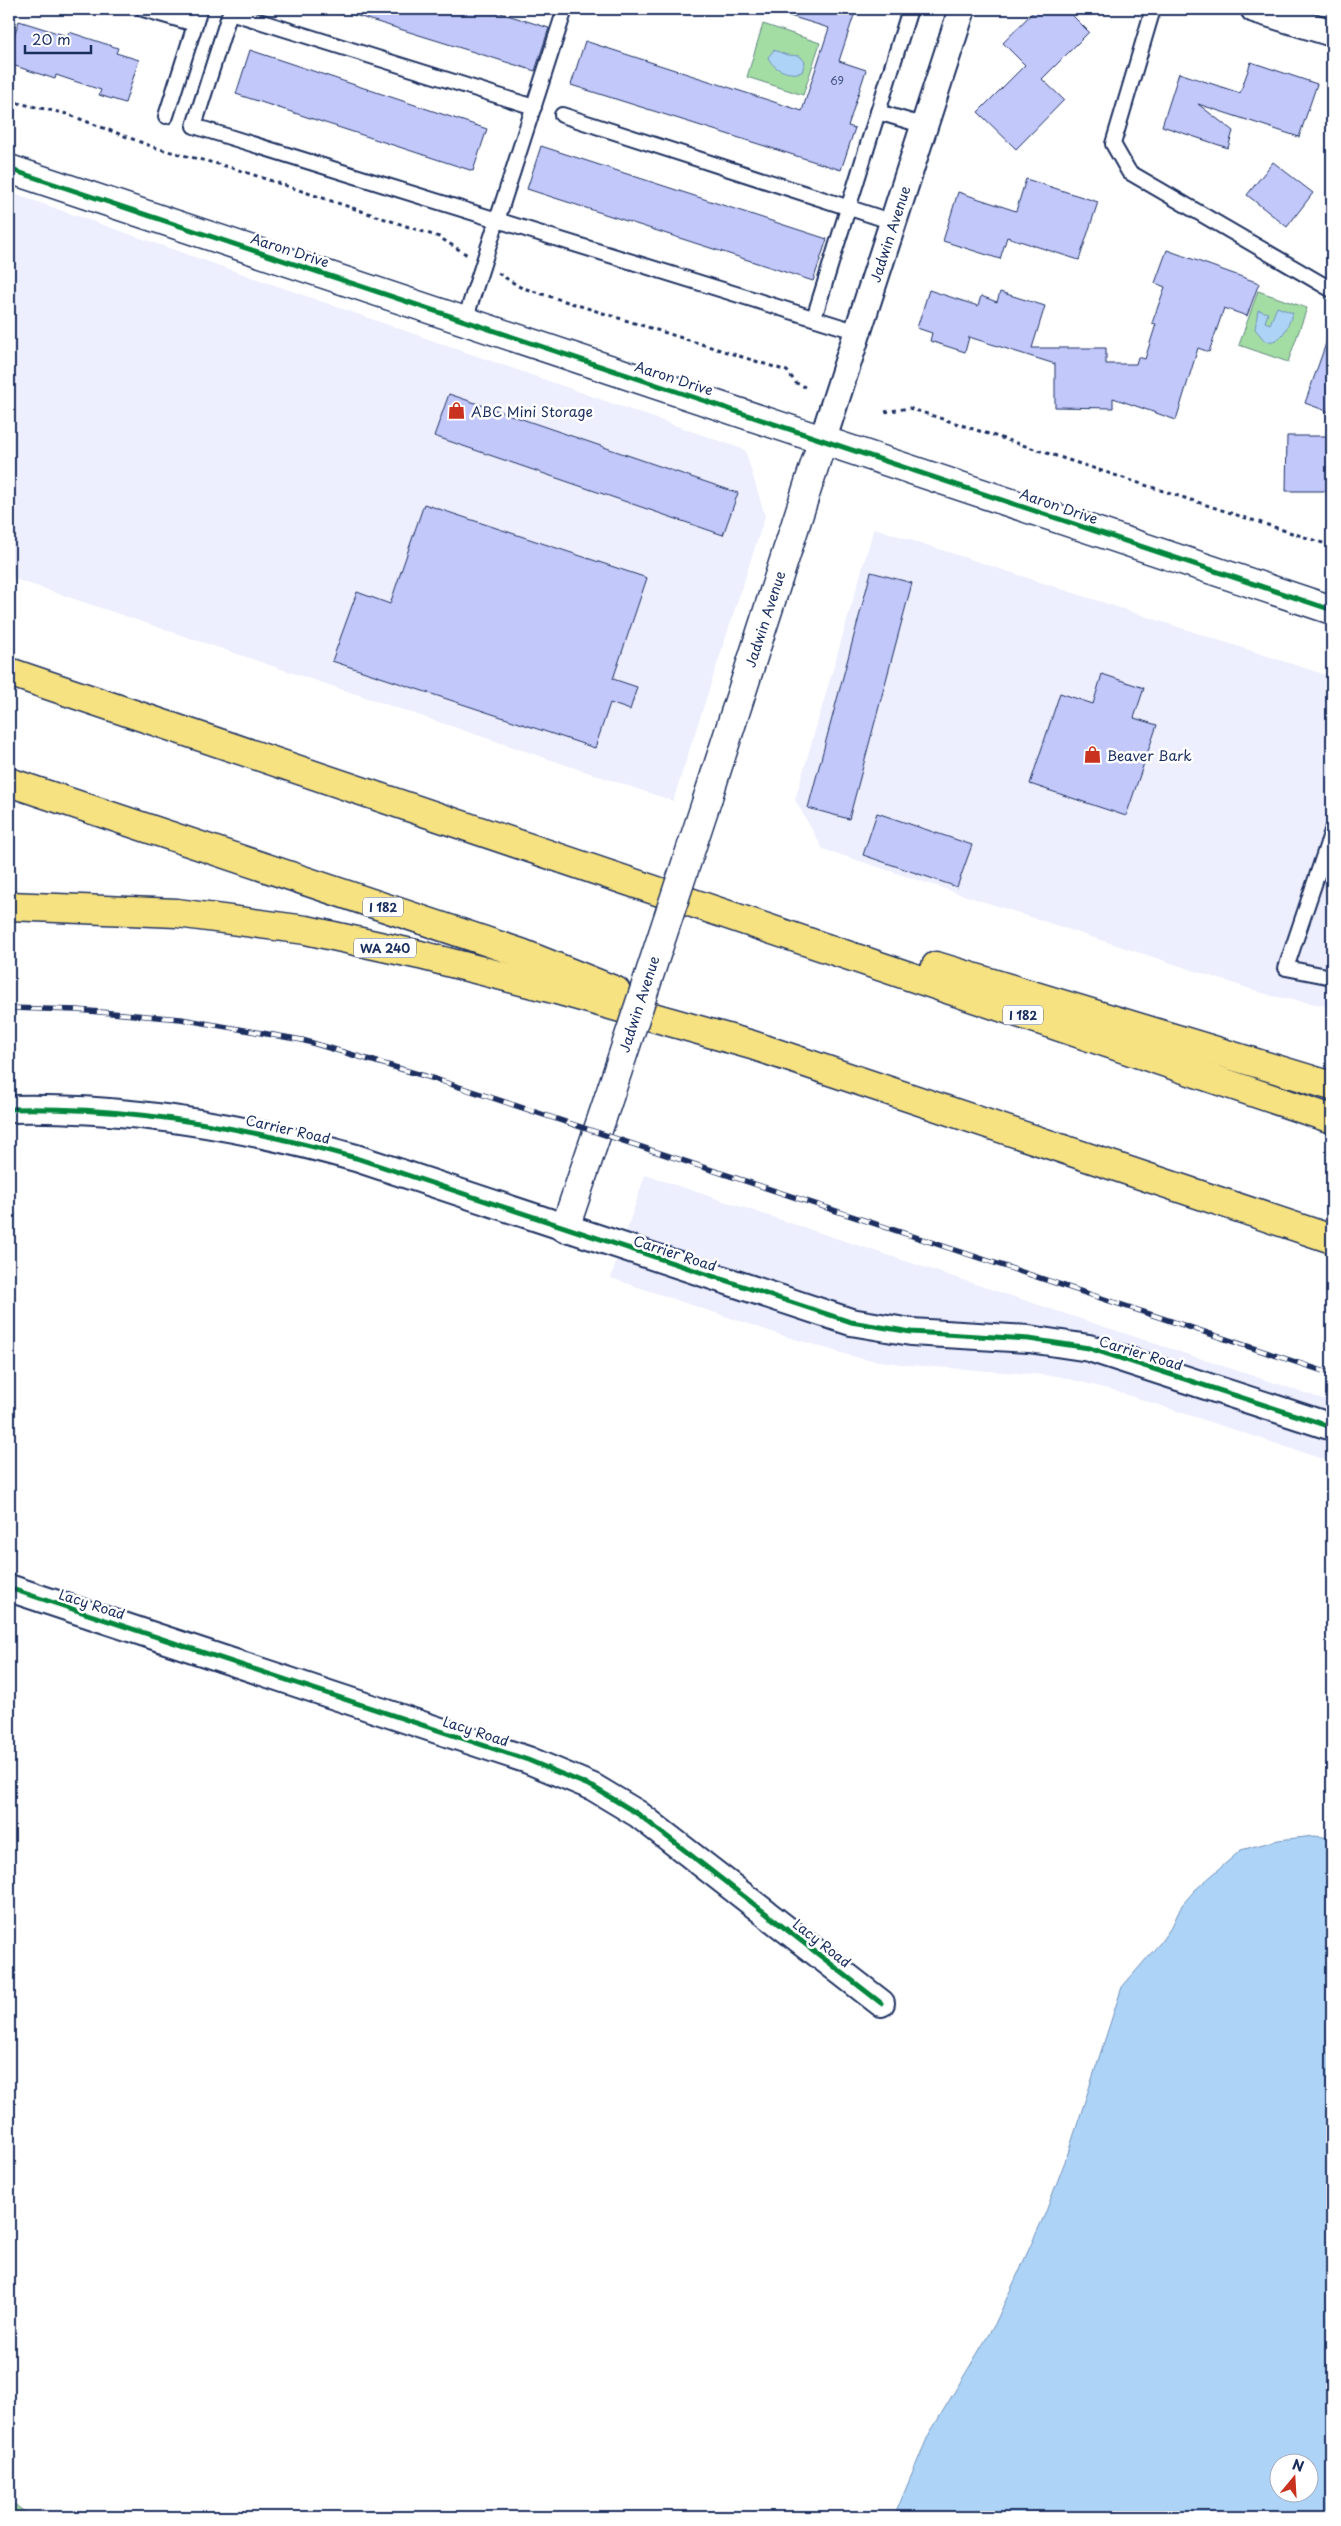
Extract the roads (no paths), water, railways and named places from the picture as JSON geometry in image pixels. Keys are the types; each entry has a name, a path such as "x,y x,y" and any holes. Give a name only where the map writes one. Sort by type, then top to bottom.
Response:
{"highway":[{"name":"I 182","path":"9,672 1332,1119"},
{"name":"I 182","path":"9,782 521,953 752,1045 1332,1239"},
{"name":"WA 240","path":"9,906 177,913 306,930 548,988 752,1045"},
{"path":"715,910 854,941 1332,1086"}],"street":[{"name":"Jadwin Avenue","path":"565,1228 708,797 962,9"},
{"path":"1254,9 1332,33"},
{"name":"Aaron Drive","path":"9,169 1332,610"},
{"name":"Carrier Road","path":"9,1109 73,1109 123,1113 240,1129 356,1158 850,1322 911,1332 1029,1339 1089,1348 1332,1427"},
{"name":"Lacy Road","path":"9,1588 528,1760 593,1787 638,1814 881,2003"}],"lane":[{"path":"143,9 195,24"},
{"path":"166,116 200,9"},
{"path":"465,320 565,9"},
{"path":"814,318 910,9"},
{"path":"1153,9 1113,144 1129,172 1332,290"},
{"path":"534,107 231,10 194,126 858,332"},
{"path":"878,112 924,126"},
{"path":"562,115 894,222"},
{"path":"1332,831 1286,968 1332,976"}],"water":[{"path":"774,50 787,55 800,56 805,62 802,72 792,73 778,69 770,62 768,57"},
{"path":"1277,307 1293,313 1284,333 1280,337 1276,340 1265,341 1255,329 1258,310 1268,313 1265,322 1270,324"},
{"path":"1314,1836 1332,1838 1332,2517 894,2517 928,2436 995,2324 1045,2214 1067,2156 1122,1987 1160,1943 1172,1926 1182,1905 1195,1890 1241,1850 1278,1840"}],"railway":[{"path":"9,1008 77,1010 181,1019 302,1040 435,1079 1332,1374"}],"place":[{"name":"ABC Mini Storage","path":"457,411"},
{"name":"Beaver Bark","path":"1093,755"}]}
